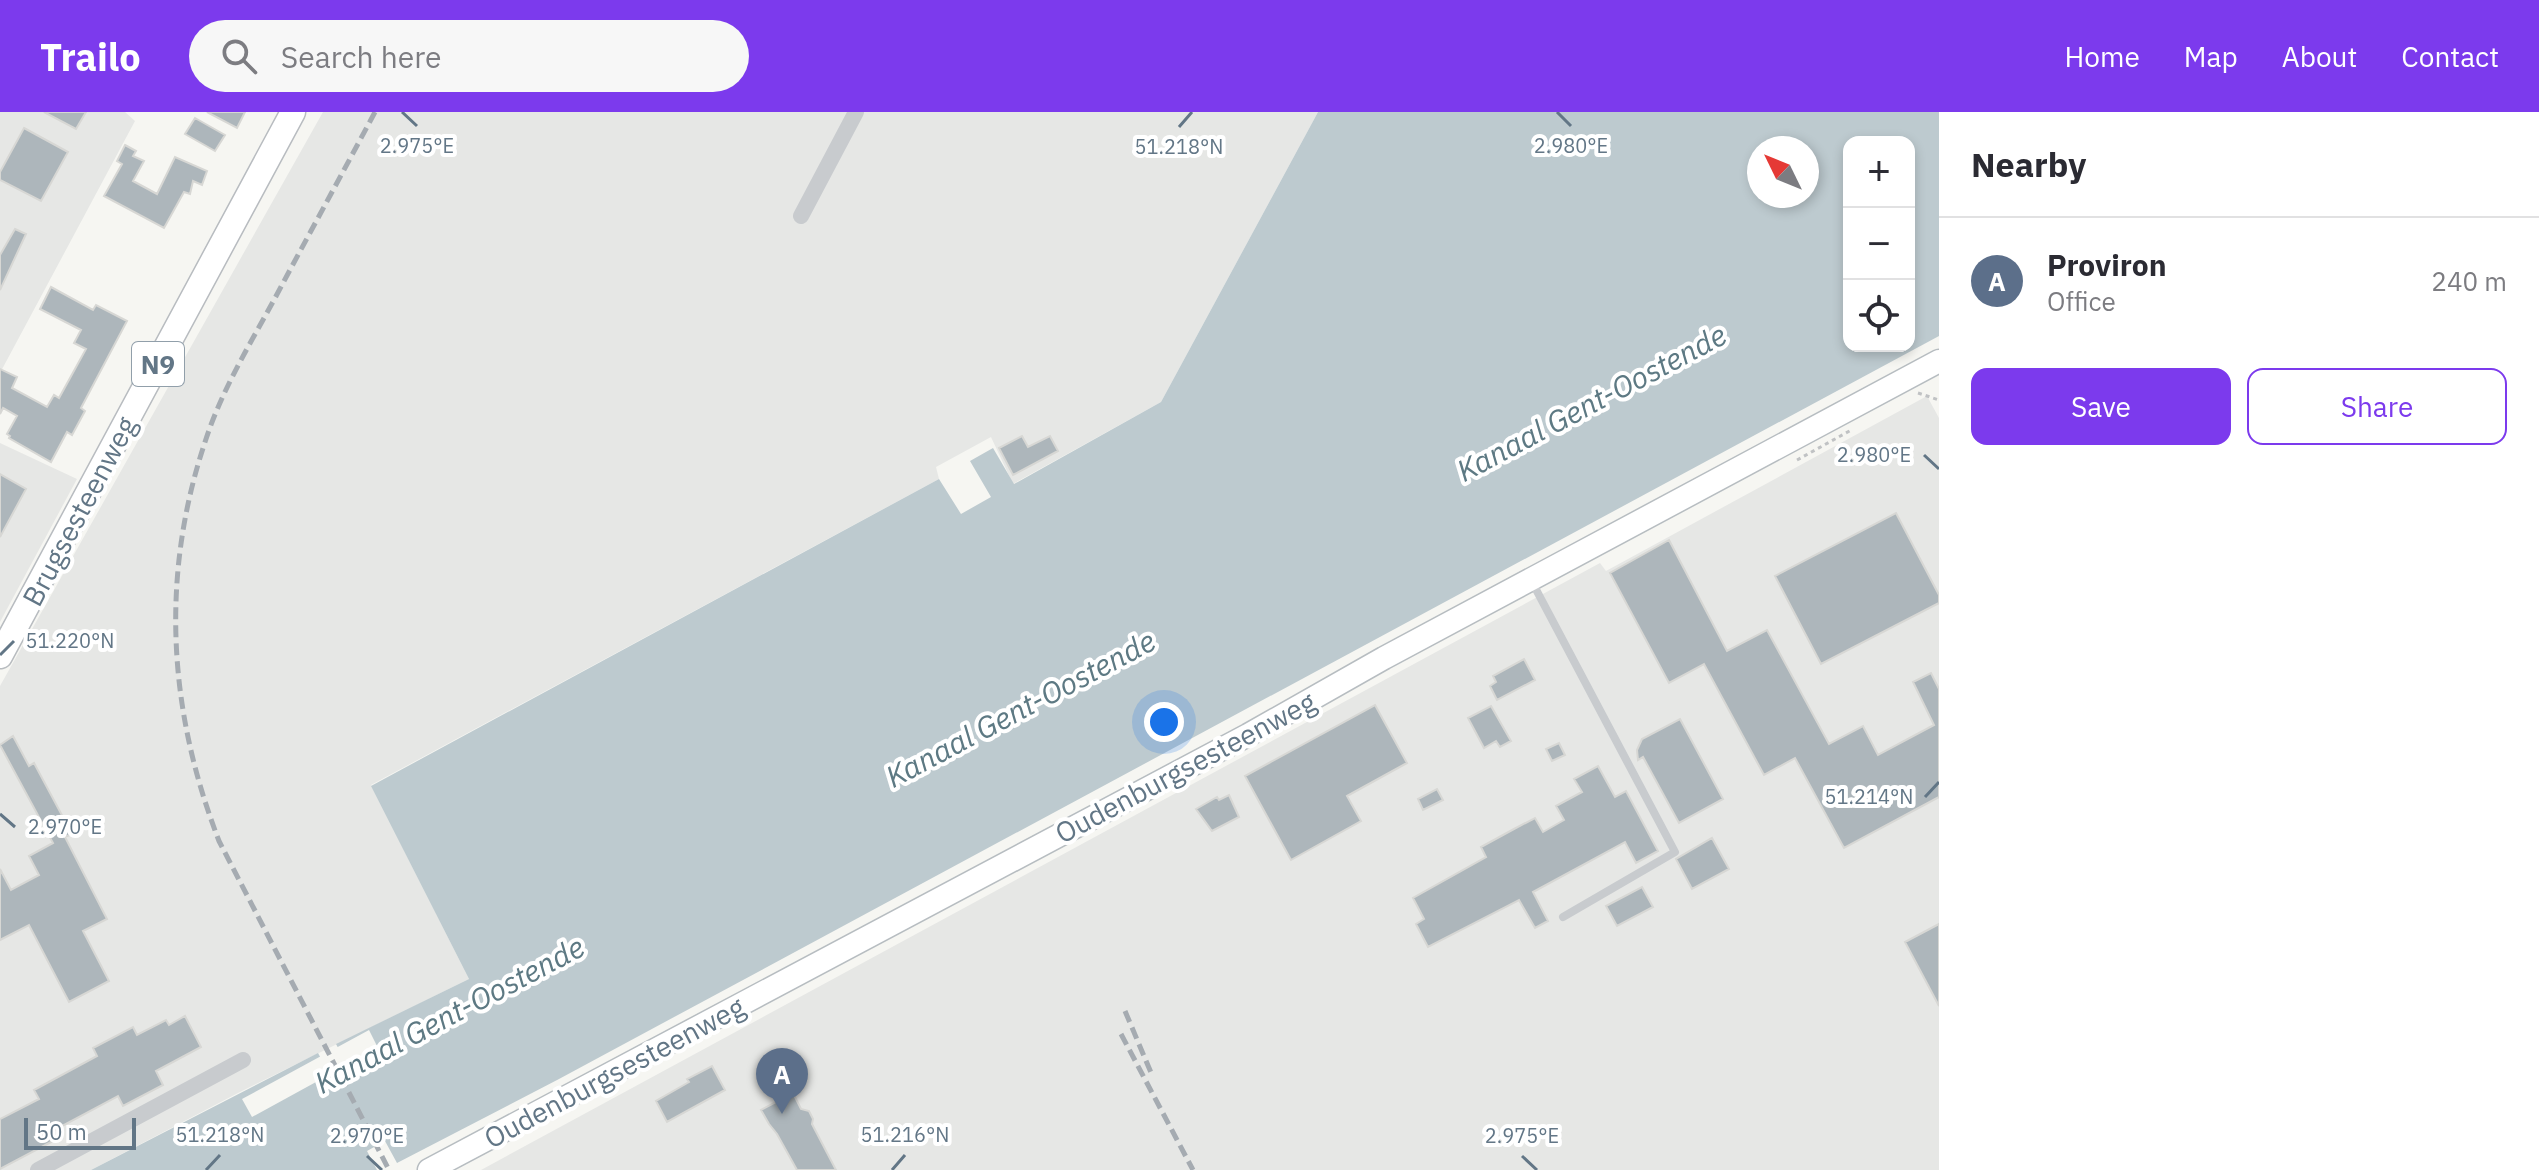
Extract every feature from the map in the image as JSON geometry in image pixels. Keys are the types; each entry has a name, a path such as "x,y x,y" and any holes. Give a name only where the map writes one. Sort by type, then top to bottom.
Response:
{"main road":[{"name":"Brugsesteenweg","path":"0,656 293,112"}],"street":[{"path":"801,216 856,112"},
{"name":"Oudenburgsesteenweg","path":"429,1170 1248,735 1531,579 1939,361"},
{"path":"38,1170 243,1060"}],"lane":[{"path":"1531,579 1675,852 1563,917"}],"path":[{"path":"1915,391 1939,400"}],"shaded area":[{"path":"0,112 125,112 135,121 0,373"},
{"path":"323,112 1318,112 1161,402 1013,484 991,437 936,467 939,479 371,785 469,979 238,1093 91,1170 0,1170 0,686"},
{"path":"1927,396 1939,418 1939,1170 481,1170 1600,563 1606,571"},
{"path":"0,443 77,479 0,622"}],"water":[{"name":"Kanaal Gent-Oostende","path":"1318,112 1939,112 1939,336 1915,349 1915,136 1843,136 1843,352 1909,352 559,1079 397,1163 385,1141 367,1151 377,1170 91,1170 318,1053 330,1075 348,1066 336,1044 469,979 371,786 939,479 961,514 991,497 970,461 993,448 1014,484 1161,402"}],"pier":[{"path":"369,1030 378,1048 252,1117 242,1099 323,1055 331,1070 343,1064 334,1049"}],"building":[{"path":"44,112 86,112 76,129"},
{"path":"207,112 245,112 237,128"},
{"path":"195,118 225,135 215,151 185,134"},
{"path":"24,128 68,152 41,201 0,180 0,172"},
{"path":"125,145 136,151 133,156 144,161 133,181 157,194 175,157 207,171 202,185 193,181 190,194 184,192 164,228 104,196 122,164 117,161"},
{"path":"15,229 26,234 0,290 0,255"},
{"path":"51,287 93,310 96,305 127,321 81,408 85,411 72,435 67,432 51,462 9,438 7,434 17,416 3,408 0,414 0,369 17,377 12,388 47,407 54,395 59,398 86,349 74,343 81,330 40,309"},
{"path":"1022,436 1028,447 1050,436 1058,451 1013,475 999,448"},
{"path":"0,474 26,489 0,537"},
{"path":"1896,513 1939,595 1939,603 1821,664 1775,576"},
{"path":"1669,540 1727,651 1767,630 1829,744 1863,726 1878,755 1934,725 1913,682 1931,673 1939,689 1939,797 1844,848 1795,758 1764,775 1704,664 1669,683 1610,573"},
{"path":"1524,659 1535,680 1497,700 1490,686 1496,682 1493,676"},
{"path":"1375,705 1407,763 1347,796 1361,821 1291,860 1245,776"},
{"path":"1491,706 1511,741 1500,747 1496,741 1484,748 1468,718"},
{"path":"1680,719 1723,799 1679,823 1643,757 1638,760 1637,750 1642,739"},
{"path":"13,736 29,766 34,763 72,834 65,837 107,919 83,931 109,981 69,1002 29,925 0,940 0,869 11,890 39,875 29,856 53,843 0,745"},
{"path":"1559,743 1565,755 1552,761 1546,749"},
{"path":"1598,766 1615,797 1626,791 1658,851 1636,863 1625,842 1533,892 1548,921 1535,928 1519,900 1428,947 1416,924 1424,919 1413,898 1486,857 1481,847 1535,818 1543,832 1564,820 1556,806 1582,792 1574,779"},
{"path":"1437,789 1443,800 1423,810 1418,799"},
{"path":"1229,795 1239,817 1212,831 1196,809 1217,797 1219,800"},
{"path":"1712,838 1729,869 1692,889 1676,859"},
{"path":"1642,887 1653,907 1617,926 1606,906"},
{"path":"1939,924 1939,1006 1905,942"},
{"path":"185,1016 201,1047 156,1071 163,1085 123,1106 118,1096 49,1133 53,1141 0,1169 0,1119 39,1099 34,1090 97,1056 93,1048 133,1027 137,1035 166,1020 169,1025"},
{"path":"712,1066 725,1090 667,1122 656,1101"},
{"path":"793,1093 801,1109 809,1111 812,1124 836,1170 797,1170 761,1110"}],"railway":[{"path":"375,112 237,367 206,439 191,490 181,541 176,591 176,642 180,692 189,742 219,841 389,1170"},
{"path":"1125,1011 1152,1075"},
{"path":"1121,1034 1193,1170"}],"place":[{"name":"Proviron","path":"782,1114"}]}
